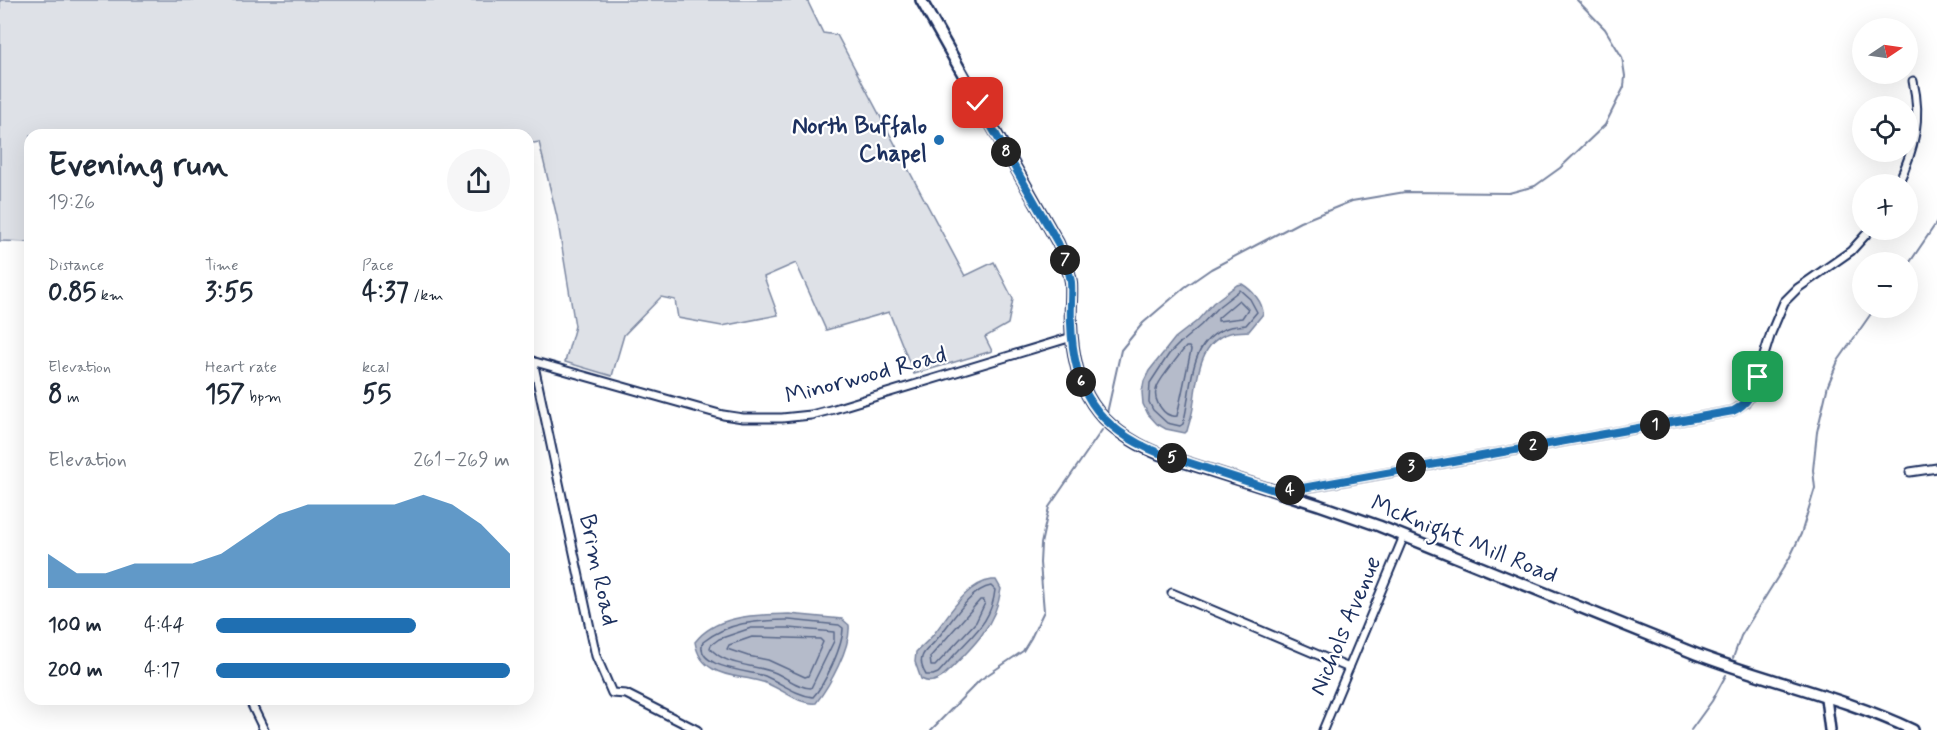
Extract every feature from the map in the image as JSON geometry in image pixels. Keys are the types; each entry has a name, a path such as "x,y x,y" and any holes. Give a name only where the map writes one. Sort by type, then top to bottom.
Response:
{"street":[{"name":"McKnight Mill Road","path":"921,0 1058,243 1071,281 1072,338 1076,366 1084,392 1099,415 1119,433 1142,447 1326,507 1404,536 1705,658 1889,719 1912,730"},
{"path":"1903,174 1916,138 1918,106 1914,84"},
{"path":"1280,492 1733,411 1746,403 1752,394 1784,302 1798,288 1845,256 1860,240"},
{"name":"Minorwood Road","path":"534,361 704,411 743,418 782,418 811,415 834,409 1072,338"},
{"name":"Brim Road","path":"534,374 596,656 612,693 626,694 697,730"},
{"path":"1910,472 1937,468"},
{"name":"Nichols Avenue","path":"1323,730 1404,536"},
{"path":"1172,593 1349,668"},
{"path":"1826,698 1830,730"},
{"path":"252,705 264,730"}],"shaded area":[{"path":"0,0 807,0 823,33 837,35 965,276 994,262 1013,299 1008,324 985,337 992,351 914,374 889,312 826,330 796,263 764,277 778,315 722,326 678,318 675,300 661,297 624,335 612,376 565,362 575,326 557,217 539,142 534,143 534,129 24,129 24,242 0,241"}],"water":[{"path":"1242,284 1256,297 1263,314 1249,331 1232,332 1219,337 1205,353 1198,375 1193,411 1187,431 1185,433 1166,429 1157,424 1143,404 1144,381 1149,371 1175,338 1197,321 1213,303 1237,285"},
{"path":"996,580 1001,589 993,615 980,638 942,677 932,681 921,679 915,662 916,652 933,635 966,593 983,582"},
{"path":"789,614 842,619 849,625 843,655 816,703 801,701 766,683 718,672 709,667 699,654 695,642 714,626 738,618"}],"waterway":[{"path":"1107,413 1121,350 1143,323 1185,287 1211,269 1300,222 1352,201 1405,192 1509,193 1535,186 1560,168 1605,125 1624,87 1622,57 1605,29 1577,0"},
{"path":"1917,252 1937,222"},
{"path":"1733,658 1741,636 1789,559 1801,534 1815,488 1813,470 1817,432 1828,385 1838,361 1868,318"},
{"path":"931,730 980,680 1023,651 1031,638 1044,611 1040,563 1041,544 1049,507 1102,430"},
{"path":"1691,730 1712,701 1726,675"}],"place":[{"name":"North Buffalo Chapel","path":"939,140"}],"route":[{"path":"978,103 1058,243 1067,266 1071,281 1071,323 1076,366 1084,392 1099,415 1119,433 1142,447 1159,453 1280,492 1733,411 1746,403 1758,377"}]}
